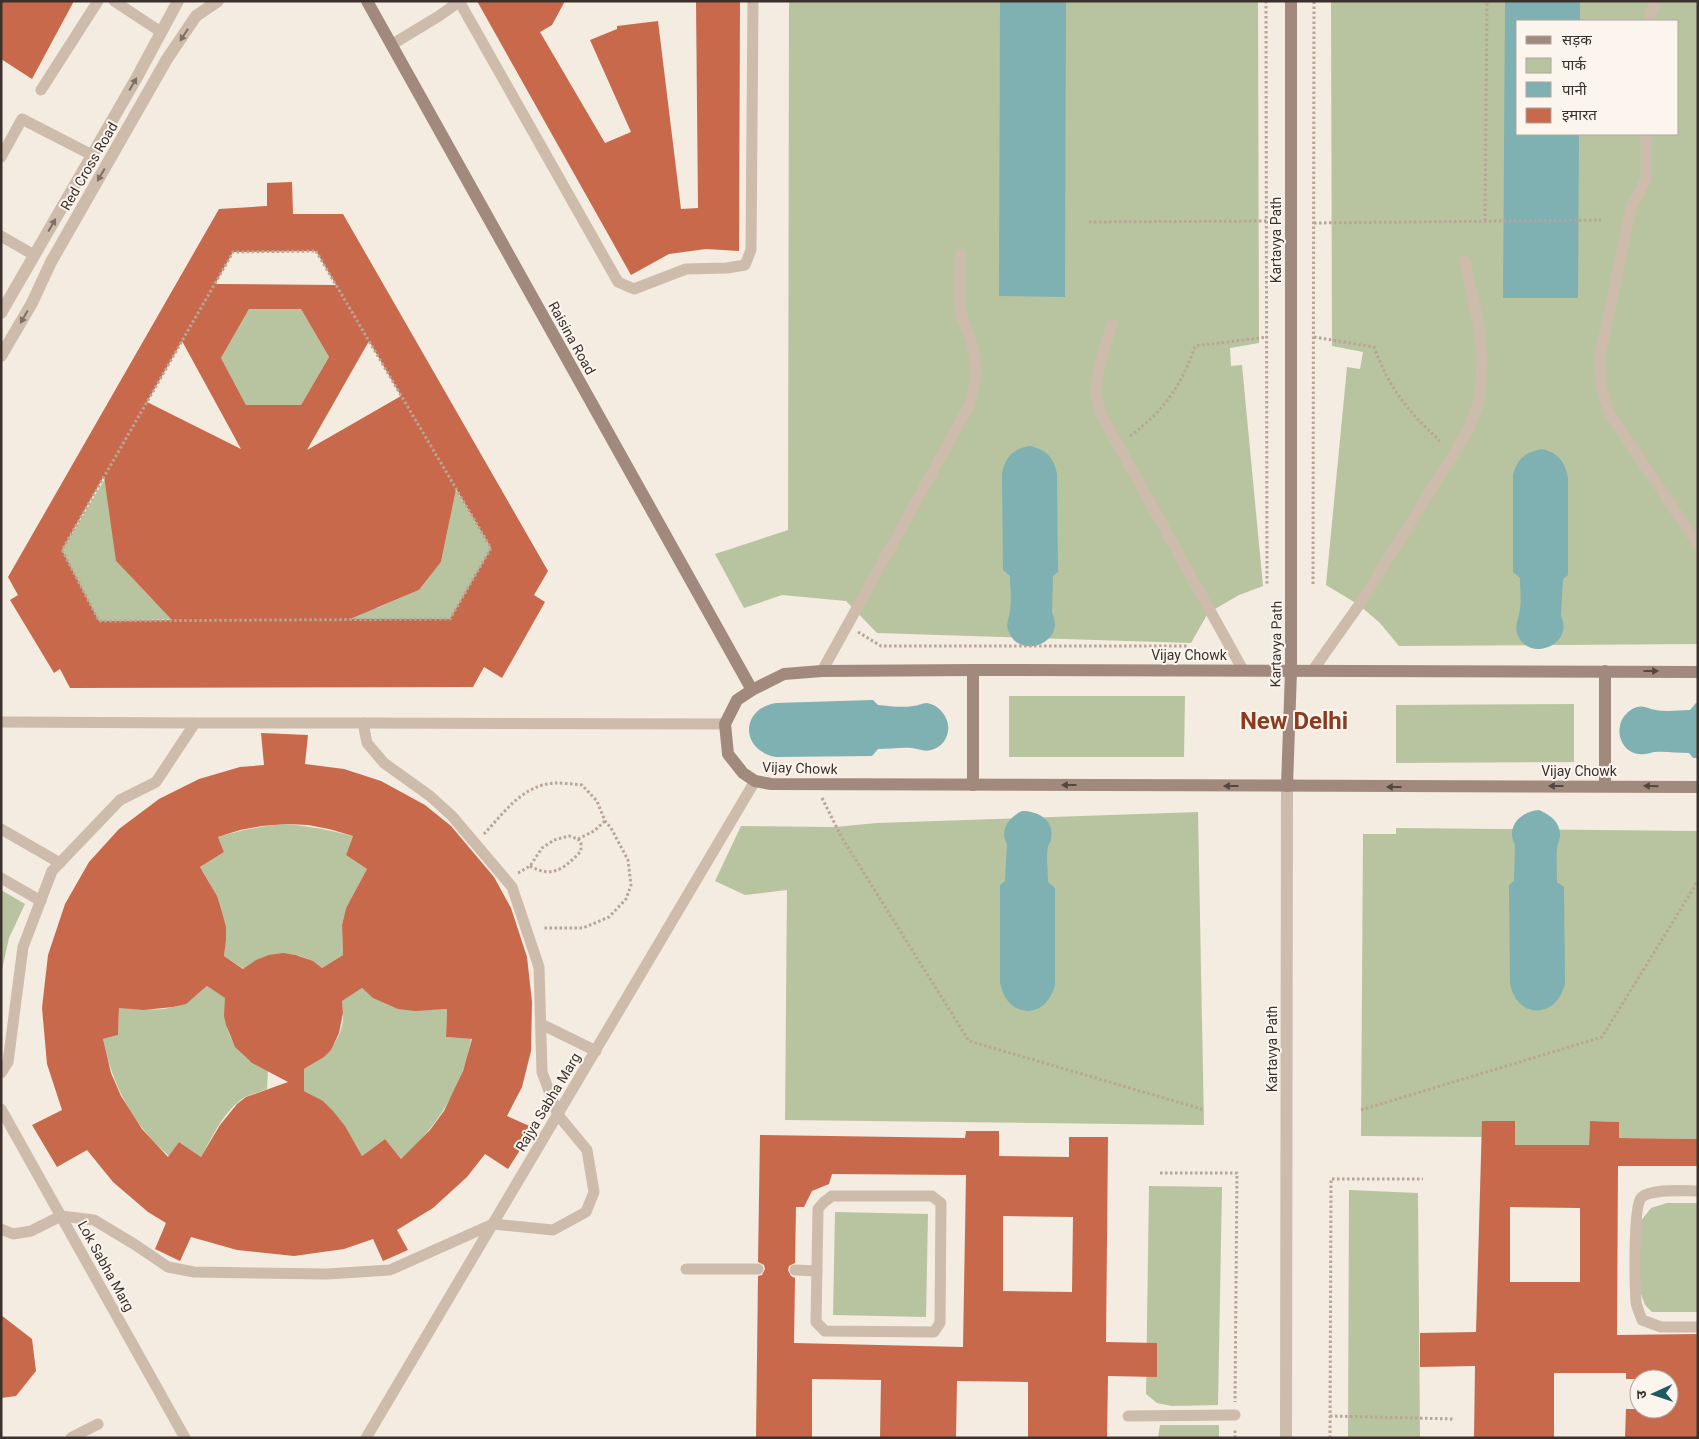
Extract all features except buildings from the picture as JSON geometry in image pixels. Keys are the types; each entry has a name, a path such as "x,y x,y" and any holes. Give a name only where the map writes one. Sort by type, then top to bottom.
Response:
{"main road":[{"name":"Kartavya Path","path":"1287,786 1291,671 1291,1"},
{"name":"Raisina Road","path":"368,2 752,690"},
{"path":"973,670 973,785"},
{"name":"Vijay Chowk","path":"1698,672 1313,670 822,671 784,674 752,690 737,700 725,724 728,754 743,774 755,781 771,784 1698,787"},
{"path":"1605,671 1605,786"}],"street":[{"name":"Red Cross Road","path":"1,313 92,156 178,1"},
{"name":"Red Cross Road","path":"1,356 32,303 51,262 167,59 196,16 218,1"},
{"name":"Kartavya Path","path":"1286,1438 1287,786"}],"lane":[{"path":"41,90 98,1"},
{"path":"114,1 161,32"},
{"path":"391,45 460,1 618,282 634,289 686,269 727,268 745,265 752,250 753,1"},
{"path":"1649,20 1656,1"},
{"path":"1,157 22,119 92,156"},
{"path":"1646,135 1646,179 1631,208 1600,356 1601,385 1609,412 1698,545"},
{"path":"1,236 34,255"},
{"path":"822,671 970,406 975,387 976,368 972,345 961,314 959,299 961,254"},
{"path":"1313,670 1359,605 1468,431 1480,398 1482,358 1465,261"},
{"path":"1112,324 1098,371 1096,394 1101,414 1243,670"},
{"path":"1,722 725,724"},
{"path":"1,1073 8,1062 23,947 52,871 120,800 156,782 195,723"},
{"path":"1,1229 13,1234 31,1231 61,1216 94,1220 168,1267 194,1272 327,1274 390,1270 493,1224 553,1230 586,1212 594,1192 587,1150 558,1114 542,1072 539,966 512,887 452,816 430,796 384,763 367,743 362,723"},
{"name":"Rajya Sabha Marg","path":"366,1438 755,781"},
{"path":"1,829 60,863"},
{"path":"1,878 41,901"},
{"path":"541,1024 596,1051"},
{"name":"Lok Sabha Marg","path":"1,1109 185,1438"},
{"path":"1698,1191 1662,1191 1647,1194 1641,1198 1636,1214 1636,1302 1642,1320 1661,1327 1698,1327"},
{"path":"832,1196 932,1196 941,1204 940,1323 934,1332 825,1331 816,1322 817,1271 818,1209 832,1196"},
{"path":"686,1269 758,1269"},
{"path":"795,1270 817,1271"},
{"path":"1128,1416 1235,1415"},
{"path":"72,1438 98,1424"}],"path":[{"path":"1266,1 1267,585"},
{"path":"1313,584 1314,1"},
{"path":"1486,221 1487,1"},
{"path":"1314,223 1600,220"},
{"path":"1089,222 1267,221"},
{"path":"307,251 316,251 491,548 450,619 108,621 99,621 62,550 233,252 307,251"},
{"path":"1130,436 1148,423 1165,403 1187,369 1195,346 1267,337"},
{"path":"1314,337 1374,347 1382,368 1397,394 1418,420 1440,440"},
{"path":"858,631 881,646 1188,646"},
{"path":"475,843 512,802 530,790 553,783 582,785 597,801 605,821 611,828 628,860 631,885 626,899 609,917 583,928 526,928"},
{"path":"816,784 842,838 969,1041 1205,1110"},
{"path":"578,840 594,831 605,821"},
{"path":"500,873 516,874 530,866 542,848 554,840 569,836 581,843 581,851 560,870 545,872 530,866"},
{"path":"1361,1110 1602,1037 1698,881"},
{"path":"1160,1173 1237,1173 1235,1438"},
{"path":"1330,1438 1330,1179 1423,1179"},
{"path":"1330,1416 1454,1419"}],"green space":[{"path":"789,1 1258,1 1259,343 1230,348 1231,366 1242,365 1263,586 1239,595 1208,613 1191,643 877,633 846,601 782,595 744,608 715,554 788,530"},
{"path":"1331,1 1698,1 1698,644 1399,646 1380,623 1359,605 1326,585 1347,367 1360,369 1363,352 1332,346"},
{"path":"249,309 301,309 329,357 301,405 246,405 221,358"},
{"path":"137,426 116,561 151,598 184,608 244,617 99,621 62,550"},
{"path":"423,436 491,548 450,619 314,621 352,605 377,608 419,590 441,562 450,518"},
{"path":"1009,696 1185,696 1184,757 1009,757"},
{"path":"1574,704 1574,762 1396,763 1396,705"},
{"path":"1198,812 1204,1125 785,1120 787,890 745,895 715,881 741,826 835,827 877,823"},
{"path":"286,824 353,836 346,855 367,869 346,908 342,925 343,955 322,968 301,956 292,954 274,957 244,969 224,956 224,919 217,899 200,867 224,852 218,837 235,832"},
{"path":"1396,828 1698,831 1698,1139 1619,1138 1619,1122 1590,1121 1589,1145 1515,1145 1515,1121 1482,1121 1482,1137 1361,1136 1363,834 1396,834"},
{"path":"1,890 25,904 9,938 1,974"},
{"path":"207,986 227,999 226,1022 233,1042 248,1059 268,1070 267,1089 245,1097 231,1109 201,1157 179,1142 169,1156 145,1131 126,1103 112,1072 103,1039 118,1035 119,1007 166,1009 186,1002"},
{"path":"362,988 382,1002 392,1006 413,1010 447,1009 446,1037 471,1039 462,1074 447,1105 426,1134 401,1159 385,1139 362,1156 331,1110 314,1096 304,1091 304,1069 329,1050 340,1033 343,1023 341,1001"},
{"path":"1149,1186 1222,1187 1218,1405 1172,1406 1157,1403 1146,1394"},
{"path":"1349,1190 1418,1193 1420,1438 1348,1438"},
{"path":"1667,1203 1698,1203 1698,1312 1652,1312 1645,1305 1640,1291 1640,1222 1651,1208"},
{"path":"835,1212 928,1214 926,1317 833,1315"},
{"path":"1160,1425 1219,1425 1219,1438 1158,1438"}],"water":[{"path":"1000,1 1066,1 1065,297 999,296"},
{"path":"1505,1 1580,1 1580,20 1516,20 1516,135 1579,135 1578,298 1503,298"},
{"path":"1030,446 1045,452 1052,459 1057,474 1058,572 1053,576 1052,613 1055,623 1053,632 1048,640 1031,646 1022,645 1014,640 1007,627 1011,607 1011,594 1010,576 1003,570 1002,473 1011,454 1019,449"},
{"path":"1542,449 1556,455 1563,462 1568,478 1568,575 1563,579 1561,616 1564,626 1561,635 1556,642 1548,647 1539,649 1530,648 1522,642 1516,630 1521,596 1520,578 1513,572 1513,475 1519,461 1526,454"},
{"path":"873,700 878,705 896,707 917,706 923,703 932,704 946,717 948,731 945,740 934,749 928,751 899,748 878,749 872,756 776,757 764,753 751,738 749,730 751,721 756,713 764,707 776,703"},
{"path":"1698,703 1698,758 1693,758 1689,753 1634,753 1626,748 1621,740 1619,731 1622,720 1634,708 1642,706 1660,711 1690,710"},
{"path":"1539,810 1554,820 1560,832 1557,846 1557,882 1564,887 1565,984 1560,996 1553,1004 1545,1009 1536,1010 1528,1009 1520,1003 1514,995 1510,983 1509,885 1514,881 1515,845 1512,832 1514,826 1527,813"},
{"path":"1022,811 1039,815 1048,822 1052,832 1047,855 1048,882 1055,888 1055,985 1050,997 1043,1005 1035,1010 1026,1011 1018,1009 1010,1003 1004,994 1000,982 1000,885 1005,881 1007,844 1004,834 1009,820"}],"district":[{"name":"New Delhi","path":"1294,721"}]}
